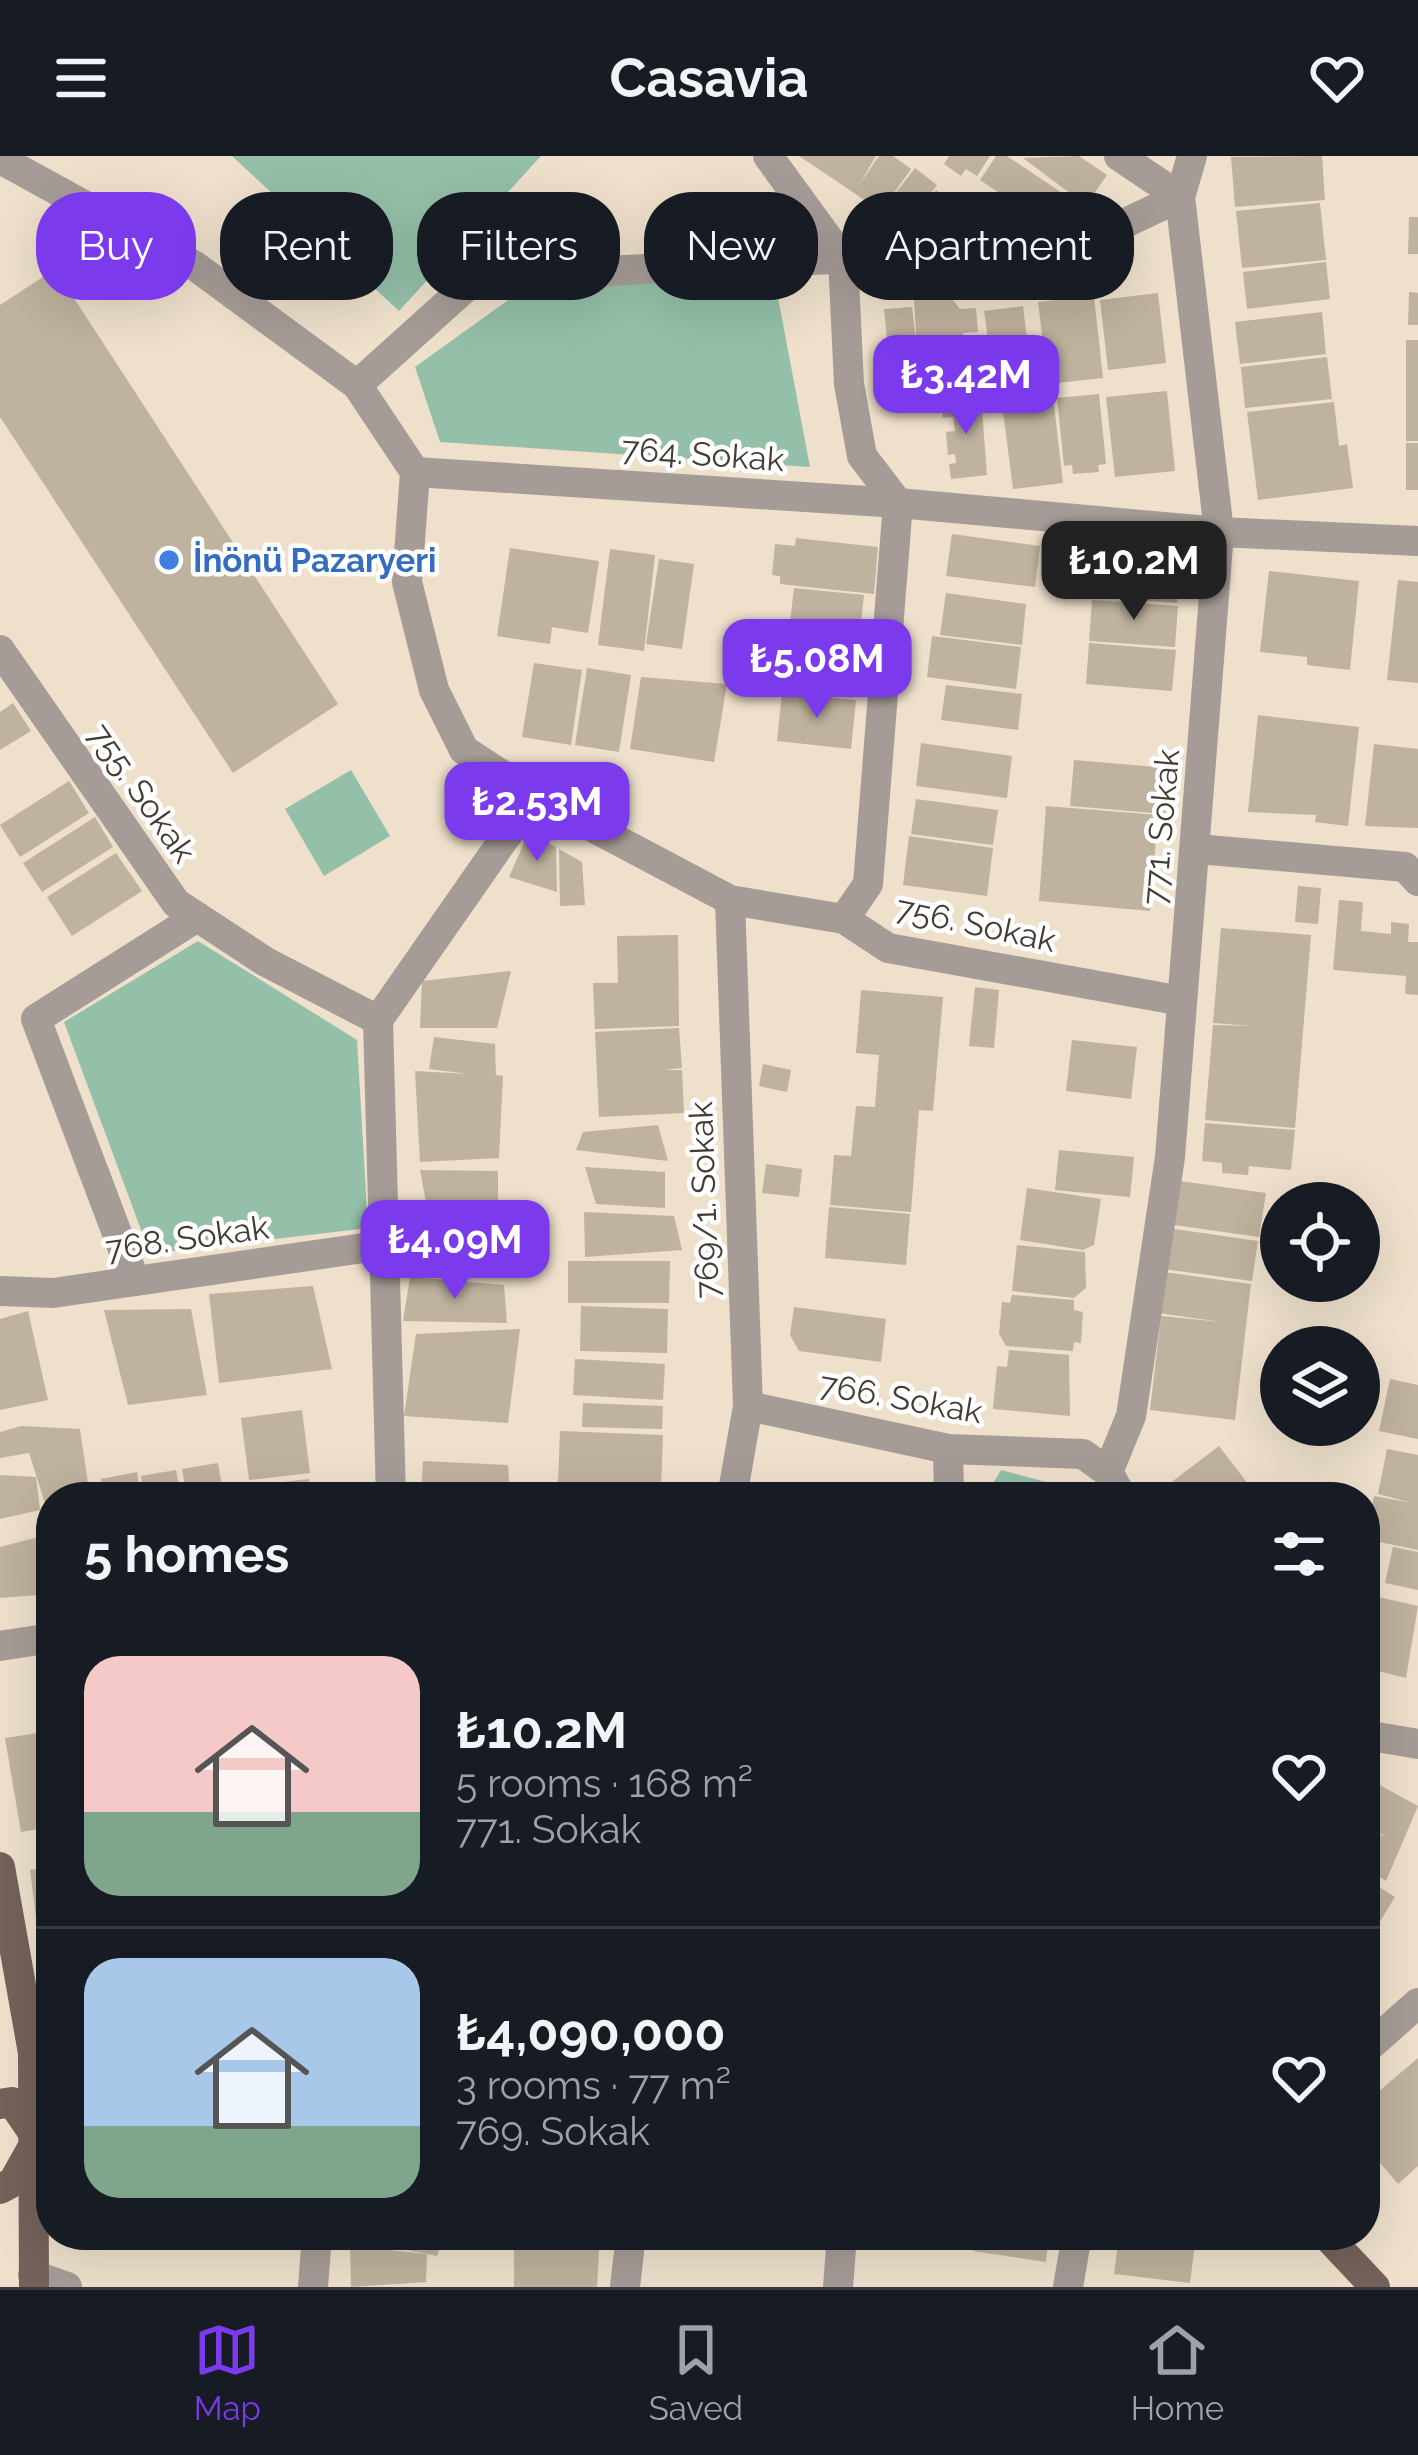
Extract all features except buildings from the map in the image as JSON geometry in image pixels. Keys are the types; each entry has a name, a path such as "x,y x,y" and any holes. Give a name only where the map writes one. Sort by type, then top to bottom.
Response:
{"main road":[{"path":"0,1867 36,2025"},
{"path":"0,2104 12,2102 36,2137 34,2281"},
{"path":"0,2189 13,2182 36,2137"},
{"path":"1340,2250 1376,2287"}],"street":[{"path":"768,156 842,256"},
{"path":"1119,156 1180,197"},
{"name":"771. Sokak","path":"1116,1482 1131,1416 1170,1156 1219,532 1180,197 1192,156"},
{"path":"0,157 195,266 357,385 415,472"},
{"path":"1134,219 1180,197"},
{"path":"357,385 476,278 842,259"},
{"path":"844,919 868,884 898,502 862,456 849,384 846,300"},
{"name":"764. Sokak","path":"415,472 898,502 1219,532 1418,541"},
{"name":"756. Sokak","path":"415,472 407,582 434,690 464,750 534,796 730,900 844,919 888,949 1182,1001"},
{"name":"755. Sokak","path":"0,650 176,903 266,962 378,1020"},
{"path":"392,1482 378,1020 534,796"},
{"path":"1197,849 1406,868 1418,881"},
{"name":"769/1. Sokak","path":"730,900 748,1406 735,1482"},
{"path":"136,1281 36,1019 197,917"},
{"name":"768. Sokak","path":"0,1292 53,1294 384,1245"},
{"name":"766. Sokak","path":"748,1406 948,1449 1083,1454 1112,1482"},
{"path":"948,1449 949,1482"},
{"path":"0,1646 36,1640"},
{"path":"1380,1738 1418,1744"},
{"path":"1380,2037 1418,2003"},
{"path":"313,2287 316,2250"},
{"path":"625,2287 629,2250"},
{"path":"838,2287 841,2250"},
{"path":"1068,2287 1074,2250"},
{"path":"34,2281 67,2287"}],"green space":[{"path":"232,156 541,156 508,192 417,192 417,291 399,311 387,300 393,300 393,192 271,192"},
{"path":"644,283 644,300 779,300 810,467 440,442 415,367 508,300 620,300 620,285"},
{"path":"351,770 390,836 324,876 285,809"},
{"path":"198,941 357,1040 368,1228 150,1254 64,1022"},
{"path":"1001,1470 1046,1482 994,1482"}],"place":[{"name":"İnönü Pazaryeri","path":"169,560"}]}
